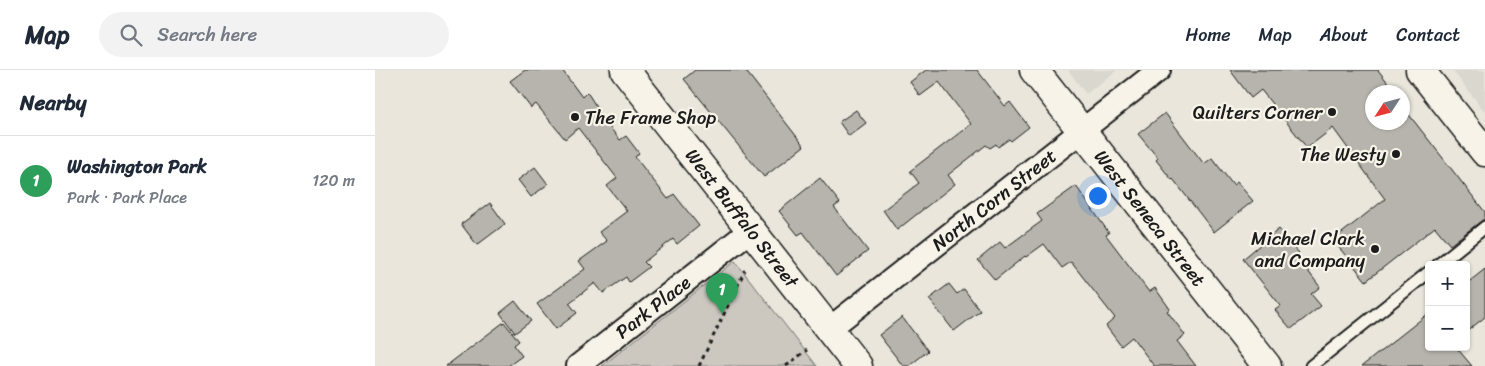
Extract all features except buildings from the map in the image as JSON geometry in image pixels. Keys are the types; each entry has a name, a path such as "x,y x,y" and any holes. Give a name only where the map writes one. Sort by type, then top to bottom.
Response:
{"main road":[{"name":"West Buffalo Street","path":"625,70 858,366"},
{"name":"West Seneca Street","path":"1034,70 1267,366"},
{"path":"1420,70 1485,152"}],"street":[{"name":"North Corn Street","path":"829,329 1159,70"},
{"name":"Park Place","path":"578,366 752,229"}],"lane":[{"path":"1443,261 1485,227"},
{"path":"1311,366 1425,275"}],"path":[{"path":"699,366 745,270"},
{"path":"786,366 807,350"}],"shaded area":[{"path":"1068,70 1117,70 1086,94"},
{"path":"1452,70 1485,70 1485,112"},
{"path":"735,261 817,366 602,366"}],"place":[{"name":"Quilters Corner","path":"1332,112"},
{"name":"The Frame Shop","path":"575,117"},
{"name":"The Westy","path":"1396,154"},
{"name":"Michael Clark and Company","path":"1375,249"},
{"name":"Washington Park","path":"722,314"}]}
